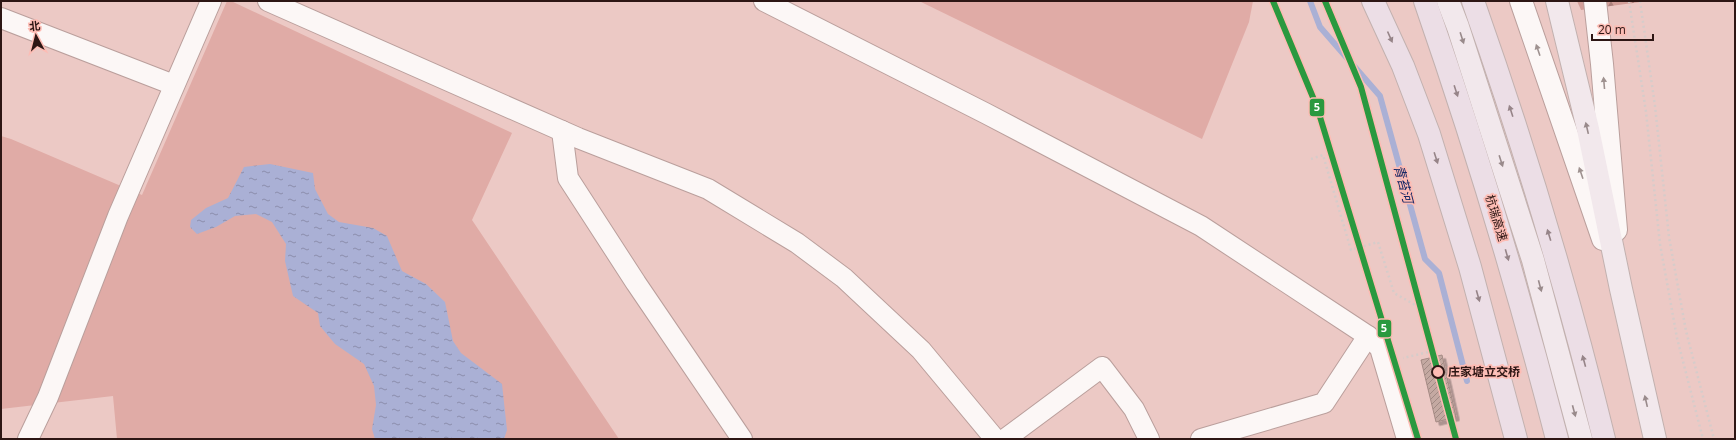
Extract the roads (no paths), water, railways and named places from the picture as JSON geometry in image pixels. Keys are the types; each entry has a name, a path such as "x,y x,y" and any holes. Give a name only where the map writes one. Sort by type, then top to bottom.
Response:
{"highway":[{"path":"1374,1 1403,66 1429,134 1470,267 1516,439"},
{"name":"杭瑞高速","path":"1425,1 1478,158 1503,241 1557,439"},
{"path":"1473,1 1522,145 1552,243 1604,439"}],"main road":[{"path":"1448,1 1461,34 1533,260 1581,439"},
{"path":"1521,1 1621,289"},
{"path":"1557,1 1588,129 1621,289 1655,439"},
{"path":"1595,1 1610,142 1621,289"}],"street":[{"path":"28,439 48,397 118,216 211,1"},
{"path":"268,1 562,131 708,189 797,244 844,278 921,350 995,439"},
{"path":"764,1 985,112 1201,226 1368,336 1380,348 1407,439"},
{"path":"1,18 174,85"},
{"path":"562,131 568,178 636,283 742,439"},
{"path":"1201,439 1324,403 1368,336"},
{"path":"1005,439 1102,367 1134,409 1149,439"}],"water":[{"path":"270,164 313,173 315,189 328,214 339,222 373,228 387,236 402,271 426,284 445,302 453,341 461,353 502,384 507,430 504,439 375,439 372,429 376,405 374,386 364,364 335,344 320,326 318,313 293,296 285,261 286,244 272,222 256,214 235,216 216,227 197,234 190,227 191,220 206,208 228,198 244,167"}],"waterway":[{"name":"青苔河","path":"1310,1 1320,27 1380,96 1425,259 1439,273 1467,381"}],"place":[{"name":"庄家塘立交桥","path":"1438,372"}]}
